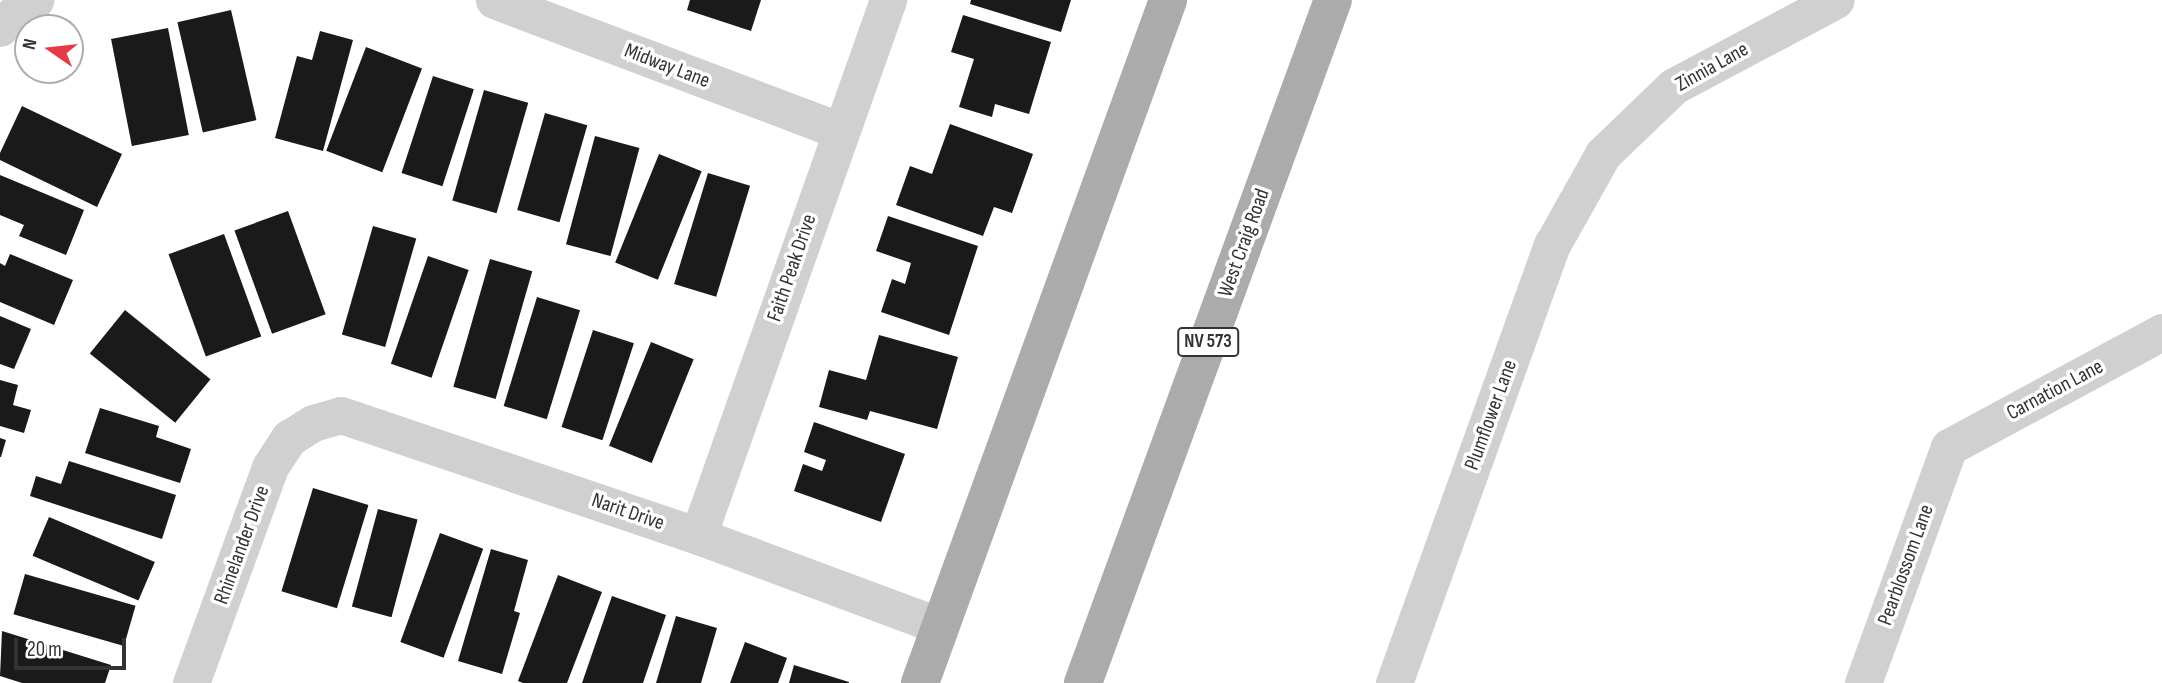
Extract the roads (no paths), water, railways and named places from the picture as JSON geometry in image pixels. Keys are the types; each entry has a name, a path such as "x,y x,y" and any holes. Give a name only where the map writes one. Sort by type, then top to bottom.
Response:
{"main road":[{"path":"919,683 1168,0"},
{"name":"West Craig Road","path":"1083,683 1333,0"}],"street":[{"path":"0,28 18,10 35,0"},
{"name":"Midway Lane","path":"494,0 841,131"},
{"name":"Faith Peak Drive","path":"698,536 888,0"},
{"name":"Zinnia Lane","path":"1603,154 1674,86 1813,5"},
{"name":"Plumflower Lane","path":"1394,683 1552,245 1603,154"},
{"name":"Carnation Lane","path":"1949,447 2162,332"},
{"name":"Narit Drive","path":"313,423 341,415 698,536 940,626"},
{"name":"Rhinelander Drive","path":"191,683 271,467 289,438 313,423"},
{"name":"Pearblossom Lane","path":"1863,683 1949,447"}]}
